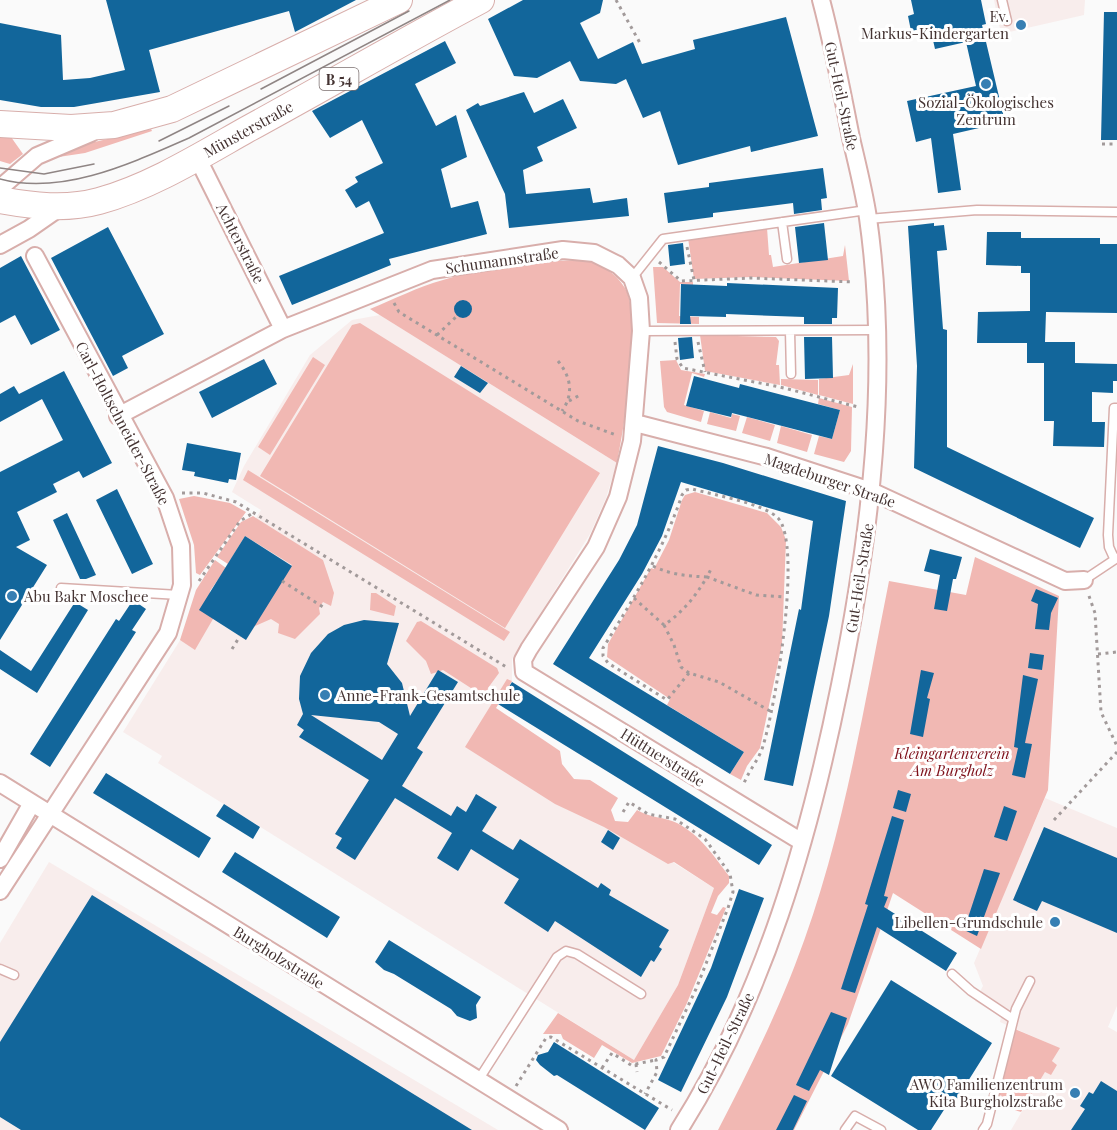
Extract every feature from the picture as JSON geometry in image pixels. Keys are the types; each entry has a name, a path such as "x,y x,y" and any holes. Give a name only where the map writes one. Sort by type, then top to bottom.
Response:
{"main road":[{"path":"0,124 39,128 114,125 178,106 399,0"},
{"name":"Münsterstraße","path":"0,200 39,207 62,207 99,201 197,158 481,0"}],"street":[{"name":"Gut-Heil-Straße","path":"679,1130 722,1055 756,976 802,842 826,751 843,669 858,591 871,491 876,330 867,215 821,0"},
{"path":"0,188 15,172 45,151 114,125"},
{"name":"Achterstraße","path":"197,158 283,329"},
{"path":"0,245 29,230 62,207"},
{"name":"Schumannstraße","path":"118,416 283,329 432,270 563,250 594,253 618,265 632,278"},
{"name":"Carl-Holtschneider-Straße","path":"0,891 168,633 182,585 181,546 165,498 118,416 35,256"},
{"path":"524,672 524,660 529,649 596,547 618,497 635,423 641,331 639,298 632,278"},
{"name":"Magdeburger Straße","path":"635,423 767,457 871,491 1065,581 1084,580"},
{"name":"Hüttnerstraße","path":"524,672 802,842"},
{"name":"Burgholzstraße","path":"0,783 559,1130"},
{"path":"0,859 32,803"}],"lane":[{"path":"1002,0 1007,21"},
{"path":"632,278 663,239 686,235 782,222 867,215 977,210 1117,212"},
{"path":"782,222 787,259"},
{"path":"790,330 791,374"},
{"path":"641,331 876,330"},
{"path":"1084,580 1116,558 1109,547 1108,535 1114,408 1117,408"},
{"path":"61,588 178,595"},
{"path":"478,1079 557,957 566,951 577,954 641,994"},
{"path":"0,969 14,975"},
{"path":"952,974 970,991 1013,1019"},
{"path":"983,1130 987,1124 1013,1019 1030,981"},
{"path":"845,1130 855,1116 879,1130"}],"path":[{"path":"616,0 640,43"},
{"path":"1102,144 1117,144"},
{"path":"686,235 694,280"},
{"path":"654,257 681,281 751,278 854,282"},
{"path":"384,288 399,312 578,421 632,441"},
{"path":"437,335 457,316"},
{"path":"698,333 705,372"},
{"path":"677,359 682,368 780,387 858,407"},
{"path":"558,361 567,371 569,401"},
{"path":"562,411 569,401 580,395"},
{"path":"689,673 668,700 608,663 603,656 603,648 644,576 653,566 669,533 682,495 692,489 767,510 778,518 786,532 789,552 785,597 785,640 763,747 749,768 737,802"},
{"path":"165,498 181,493 203,493 236,502 501,666 524,672"},
{"path":"178,595 192,592 240,521 253,513"},
{"path":"653,566 669,574 707,577 756,596 785,597"},
{"path":"664,625 680,614 696,597 711,569"},
{"path":"1084,580 1095,613 1101,712 1117,746"},
{"path":"282,581 323,607"},
{"path":"634,597 664,625 675,645 681,667 689,673 719,681 770,711"},
{"path":"232,649 240,636"},
{"path":"1098,654 1117,652"},
{"path":"1054,820 1117,752"},
{"path":"602,1068 612,1053 630,1065 664,1057 692,999 733,892 730,874 705,839 675,819 648,814 629,802 623,812"},
{"path":"509,1098 546,1038 557,1039 669,1109"},
{"path":"645,1094 657,1072 656,1060"},
{"path":"636,1064 637,1072"}],"shaded area":[{"name":"Ev. Markus-Kindergarten","path":"994,0 1085,0 1084,15 1001,34"},
{"name":"Anne-Frank-Gesamtschule","path":"380,315 617,463 606,498 590,534 512,659 512,681 477,739 714,888 678,985 634,1060 158,763 162,756 123,732 261,510 232,492 244,466 310,355 352,320"},
{"name":"Libellen-Grundschule","path":"1045,798 1117,828 1117,1006 1108,1027 1117,1032 1117,1130 1011,1130 1045,1072 1051,1074 1057,1065 1052,1061 1059,1048 1000,1022 1001,1017 975,1001 983,986 974,963"},
{"path":"49,862 498,1130 0,1130 0,943"}],"green space":[{"path":"151,129 152,131 85,153 52,158 90,143"},
{"path":"0,135 11,137 23,154 10,164 0,161"},
{"path":"767,228 769,255 771,255 773,267 843,256 845,245 849,281 752,277 694,279 688,238"},
{"path":"584,260 597,264 612,273 625,288 630,303 632,348 630,374 617,463 370,309 424,286 477,271 531,263"},
{"path":"653,267 663,267 680,282 693,282 693,285 680,284 679,316 699,317 699,324 657,323"},
{"path":"360,323 600,473 505,628 260,476 352,325"},
{"path":"700,335 776,337 779,341 776,365 779,365 780,385 705,371"},
{"path":"313,357 325,365 270,455 258,447"},
{"path":"676,360 681,370 705,374 704,377 692,373 684,405 704,411 701,422 667,412 664,407 660,361"},
{"path":"853,364 853,404 819,395 819,379 849,375"},
{"path":"781,379 818,380 818,395 781,385"},
{"path":"819,398 852,407 851,451 844,462 814,454 819,436 832,439 840,410 818,404"},
{"path":"710,412 731,418 732,414 740,416 736,431 707,424"},
{"path":"747,417 775,425 770,441 742,433"},
{"path":"781,426 812,435 807,452 777,443"},
{"path":"248,470 510,632 504,641 243,480"},
{"path":"695,492 767,513 781,527 786,540 782,644 760,748 747,766 741,780 730,774 744,752 667,705 670,699 607,657 608,644 669,540 682,500 685,495"},
{"path":"194,496 230,503 246,512 200,575 196,573 194,545 179,499"},
{"path":"253,516 323,560 334,593 331,606 323,602 319,608 320,614 295,639 278,633 279,624 271,619 253,627 292,565 245,536 228,564 217,557 241,522"},
{"name":"Kleingartenverein Am Burgholz","path":"975,557 1059,596 1048,790 981,949 893,893 848,1024 794,1130 718,1130 778,1007 812,918 850,775 889,581 966,595"},
{"path":"215,560 226,568 210,591 213,619 195,650 180,640 196,590"},
{"path":"371,593 376,593 396,606 394,616 370,610"},
{"path":"421,621 497,668 499,673 488,688 485,700 476,700 477,692 443,670 431,674 426,661 406,641 417,622"},
{"path":"507,679 512,681 496,708 560,751 562,764 574,779 590,780 618,798 611,810 615,821 628,822 637,810 677,823 700,840 729,876 729,883 718,896 711,913 717,915 723,907 726,908 687,1003 661,1056 632,1063 602,1045 594,1058 563,1039 561,1034 543,1034 558,1013 634,1060 678,985 714,888 674,862 668,864 604,827 555,804 465,747"},
{"path":"1015,1029 1060,1048 1052,1061 1057,1065 1051,1075 1045,1072 1021,1112 999,1105 1002,1096 999,1095"}],"building":[{"path":"106,0 356,0 295,32 289,11 149,50 160,92 74,107 41,107 0,100 0,23 61,35 63,80 90,78 125,70"},
{"path":"523,0 603,0 600,13 580,23 598,59 633,42 642,64 695,49 693,40 786,17 818,136 751,152 750,146 678,165 660,111 643,118 626,79 616,84 580,81 570,61 537,78 514,76 488,19"},
{"path":"911,0 981,0 986,24 982,25 1005,122 953,134 961,190 938,193 931,138 916,142 907,101 976,86 966,42 935,49 930,27 911,31 908,16 914,14"},
{"path":"1104,12 1117,12 1117,140 1101,140"},
{"path":"445,41 456,63 415,84 436,126 456,115 467,157 441,169 451,208 478,201 487,234 389,259 391,265 292,305 279,276 384,233 369,201 356,208 345,190 358,182 355,177 383,163 362,120 330,138 312,111"},
{"path":"524,92 534,113 563,99 577,128 537,147 543,161 523,170 526,194 590,188 593,203 627,198 629,216 509,228 505,194 466,110 478,103 480,106"},
{"path":"823,168 827,198 821,199 822,210 794,214 793,203 713,213 713,217 668,223 664,193 709,187 709,183"},
{"path":"824,223 828,260 799,263 795,227"},
{"path":"934,223 934,226 944,225 947,250 937,251 943,329 947,330 947,447 1094,518 1080,548 914,468 917,366 908,226"},
{"path":"108,227 164,334 122,356 128,368 113,376 51,258"},
{"path":"987,232 1021,232 1021,238 1100,238 1100,244 1117,244 1117,313 1046,312 1045,342 1075,342 1075,363 1117,364 1117,381 1113,381 1113,393 1092,392 1092,422 1105,422 1104,447 1053,446 1054,421 1044,421 1044,363 1027,363 1027,343 977,343 978,312 1030,311 1030,273 1021,273 1021,266 986,265"},
{"path":"683,243 685,264 670,266 668,245"},
{"path":"21,256 60,330 31,345 15,315 0,323 0,268"},
{"path":"727,283 838,288 837,318 832,318 832,324 804,324 804,317 726,314 726,317 690,316 691,324 680,324 681,284 727,286"},
{"path":"463,300 469,303 472,309 469,315 463,318 457,315 454,309 457,303"},
{"path":"692,337 694,358 680,360 678,338"},
{"path":"804,337 832,337 833,378 805,379"},
{"path":"264,359 277,384 212,418 199,392"},
{"path":"461,366 488,383 480,393 454,377"},
{"path":"64,371 112,463 83,478 79,471 53,484 57,492 17,512 30,540 16,547 47,565 0,640 0,472 63,440 42,399 0,422 0,394 14,386 19,394"},
{"path":"694,376 739,388 740,384 840,410 832,439 732,413 731,417 686,406"},
{"path":"187,443 241,453 236,480 229,479 228,483 194,476 195,472 182,470"},
{"path":"658,446 723,463 846,501 829,616 793,786 764,780 799,609 801,610 813,521 681,482 662,536 642,574 589,658 744,752 730,774 553,664 619,560 637,525"},
{"path":"117,489 153,564 132,574 96,500"},
{"path":"67,513 96,575 86,579 80,579 53,520"},
{"path":"245,536 292,566 246,640 199,610"},
{"path":"930,549 962,557 956,579 953,579 947,611 934,609 940,575 924,571"},
{"path":"1036,589 1058,598 1051,613 1049,630 1035,629 1038,604 1031,601"},
{"path":"133,600 146,609 132,630 136,632 50,767 30,754 116,619 119,621"},
{"path":"75,602 88,610 37,693 0,669 0,650 31,671"},
{"path":"364,620 399,623 387,664 402,683 410,716 438,670 458,682 417,748 423,752 402,786 451,816 457,806 466,812 476,794 497,807 482,831 513,850 520,839 598,888 601,883 611,890 609,895 669,930 659,947 662,949 654,962 651,960 641,977 555,921 548,932 504,903 519,879 471,849 458,871 437,858 452,833 395,798 355,860 336,848 342,838 335,834 369,780 299,737 304,730 297,725 303,714 299,699 300,676 311,653 328,634 344,625","holes":["311,715 379,722 398,734 382,760"]},
{"path":"1030,653 1044,655 1042,670 1028,668"},
{"path":"921,670 934,673 927,698 930,699 923,737 910,734"},
{"path":"1023,675 1038,679 1025,743 1032,744 1025,778 1012,775 1018,748 1014,747"},
{"path":"512,682 772,845 759,865 498,704"},
{"path":"106,773 211,838 199,858 93,793"},
{"path":"898,790 911,794 906,812 893,808"},
{"path":"224,804 260,827 253,839 216,816"},
{"path":"1004,806 1017,811 1007,841 994,837"},
{"path":"892,816 904,820 884,896 888,897 884,907 957,953 946,971 877,927 855,993 841,989 868,905 865,904"},
{"path":"1044,827 1117,858 1117,933 1042,901 1037,911 1013,900"},
{"path":"608,830 620,838 613,850 601,842"},
{"path":"235,852 340,917 327,938 222,872"},
{"path":"984,869 1000,873 977,936 964,930"},
{"path":"739,889 764,898 727,997 681,1092 658,1080 711,968"},
{"path":"92,895 472,1130 21,1130 0,1117 0,1042"},
{"path":"389,940 481,997 476,1005 477,1018 470,1021 457,1016 451,1009 384,970 375,962"},
{"path":"891,980 992,1043 953,1105 949,1102 931,1130 918,1130 831,1076"},
{"path":"831,1012 847,1018 829,1075 820,1070 809,1091 796,1085"},
{"path":"554,1042 659,1108 645,1130 557,1075 554,1076 540,1065 536,1060 538,1055 548,1052"},
{"path":"1101,1081 1117,1091 1117,1130 1071,1130 1085,1109 1080,1106 1089,1092 1093,1094"},
{"path":"794,1095 807,1101 793,1130 776,1130"}],"tram line":[{"path":"0,179 24,183 72,180 144,157 189,138 450,0"},
{"path":"261,89 409,11"},
{"path":"159,141 229,106"},
{"path":"0,168 44,174 94,164"}],"place":[{"name":"Ev. Markus-Kindergarten","path":"1021,25"},
{"name":"Sozial-Ökologisches Zentrum","path":"986,84"},
{"name":"Abu Bakr Moschee","path":"12,596"},
{"name":"Anne-Frank-Gesamtschule","path":"325,695"},
{"name":"Libellen-Grundschule","path":"1055,922"},
{"name":"AWO Familienzentrum Kita Burgholzstraße","path":"1075,1093"}]}
